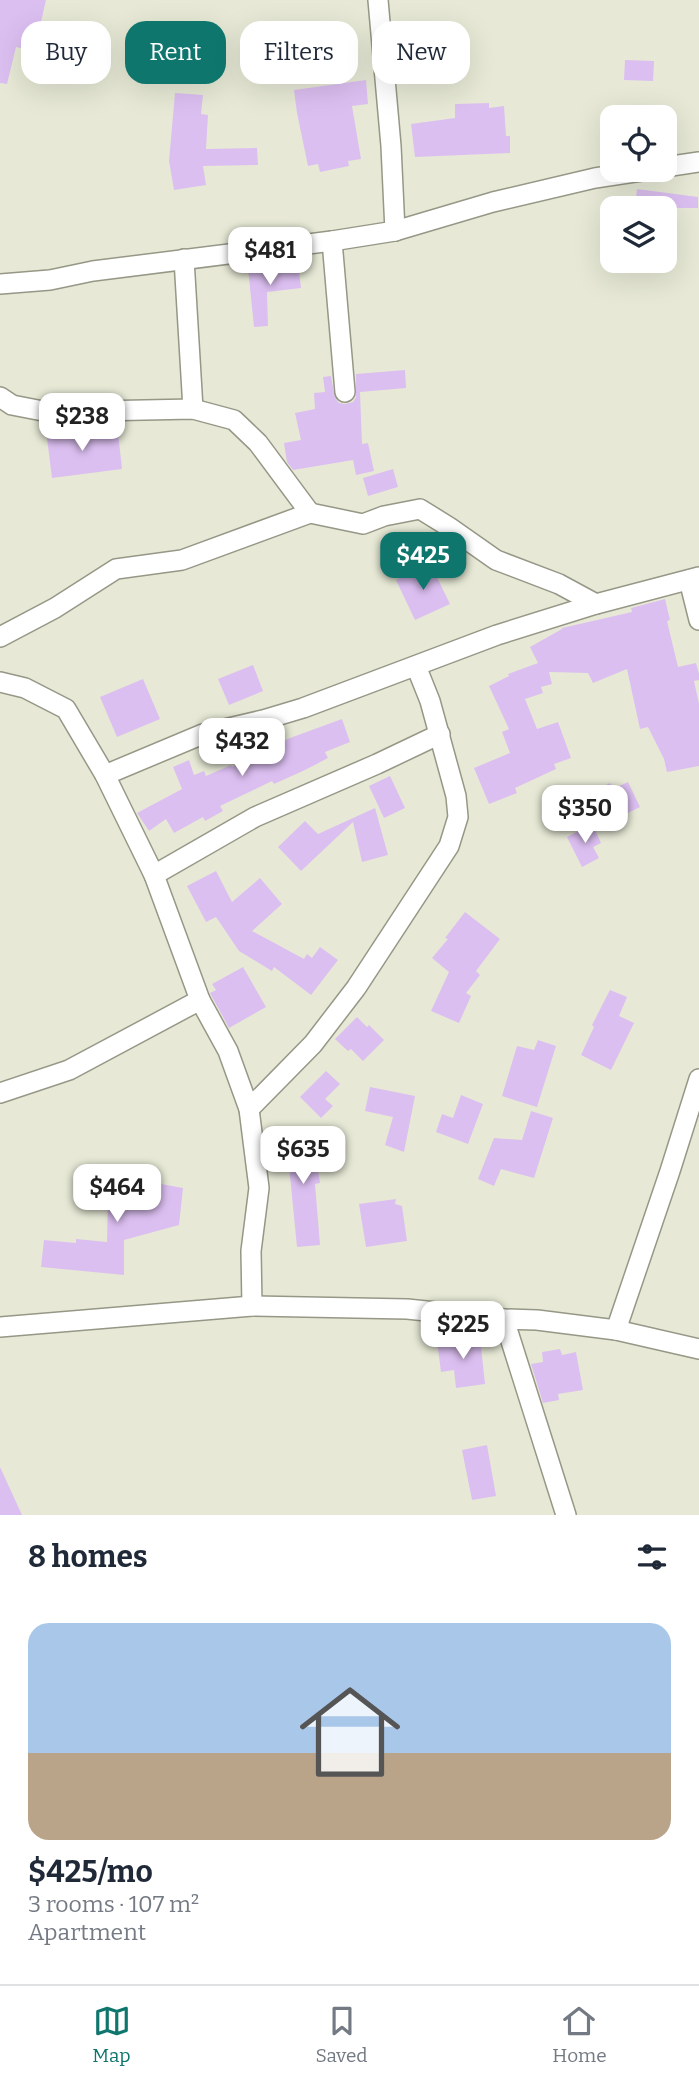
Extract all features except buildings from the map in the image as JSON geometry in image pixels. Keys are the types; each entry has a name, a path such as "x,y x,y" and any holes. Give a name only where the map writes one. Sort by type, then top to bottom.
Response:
{"street":[{"path":"378,0 391,146 395,231"},
{"path":"677,165 699,162"},
{"path":"0,284 395,231 493,202 600,177"},
{"path":"332,241 345,392"},
{"path":"184,259 193,408"},
{"path":"0,397 12,405 48,412 193,408 234,420 258,443 310,513"},
{"path":"0,637 55,608 116,569 182,560 310,513 363,524 384,516 420,509 496,560 559,584 596,604"},
{"path":"105,775 203,734 290,712 497,635 596,604 694,578 699,620"},
{"path":"249,1109 313,1044 356,988 449,846 458,817 456,796 440,734 416,666"},
{"path":"0,682 25,688 66,709 105,775 154,875 200,1000 228,1051 249,1109 259,1188 251,1251 252,1306"},
{"path":"154,875 255,817 440,734"},
{"path":"0,1093 69,1070 200,1000"},
{"path":"616,1330 699,1079"},
{"path":"0,1327 252,1306 407,1309 616,1330 699,1349"},
{"path":"504,1319 566,1515"}]}
